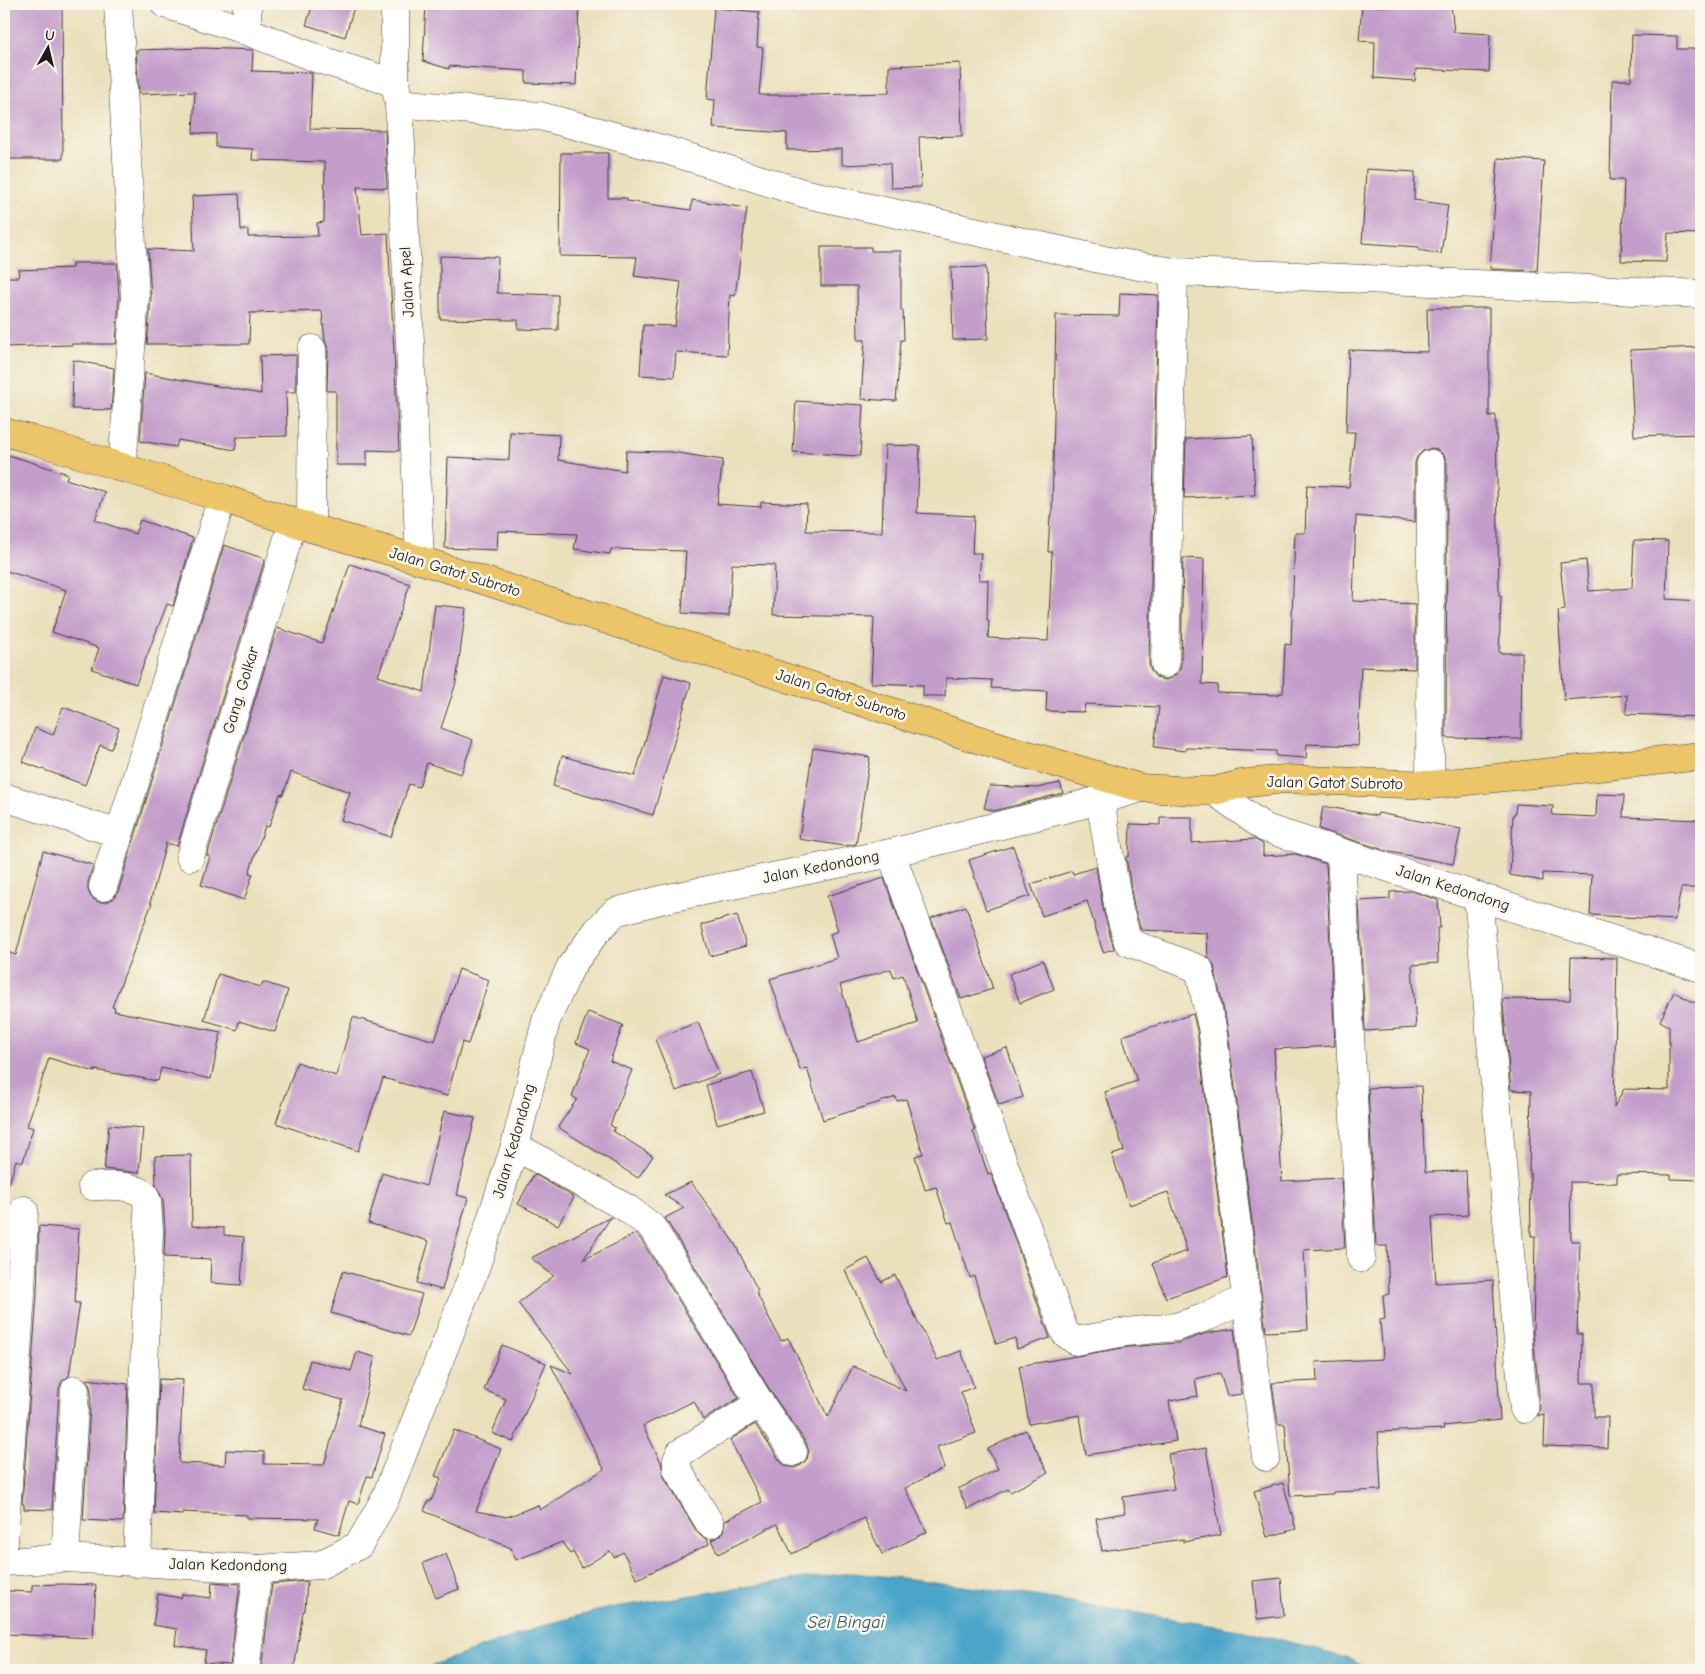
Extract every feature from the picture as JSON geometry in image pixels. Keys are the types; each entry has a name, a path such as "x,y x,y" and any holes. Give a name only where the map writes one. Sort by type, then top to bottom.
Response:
{"main road":[{"name":"Jalan Gatot Subroto","path":"4,432 30,438 302,525 420,560 1011,750 1141,788 1214,791 1241,784 1284,779 1430,785 1701,756"}],"street":[{"path":"118,4 135,297 122,468"},
{"path":"247,4 247,31"},
{"name":"Jalan Apel","path":"394,4 420,560"},
{"path":"177,5 318,59 397,93 501,114 540,116 666,150 803,193 1104,260 1174,272 1701,294"},
{"path":"1165,664 1174,272"},
{"name":"Gang. Golkar","path":"190,857 302,525 312,349"},
{"path":"1430,785 1431,464"},
{"path":"103,887 222,498"},
{"name":"Jalan Kedondong","path":"4,1562 64,1558 258,1569 320,1565 359,1545 385,1499 475,1269 515,1146 546,1021 571,966 596,931 615,912 664,899 891,853 1141,788"},
{"name":"Jalan Kedondong","path":"1214,791 1265,828 1701,968"},
{"path":"4,797 119,834"},
{"path":"1100,800 1119,910 1128,942 1199,969 1212,1027 1266,1457"},
{"path":"891,853 1065,1334 1076,1341 1126,1332 1176,1327 1210,1316 1247,1298"},
{"path":"1341,853 1361,1258"},
{"path":"1478,896 1524,1409"},
{"path":"515,1146 628,1209 652,1227 760,1403 793,1452"},
{"path":"92,1186 135,1188 144,1194 147,1201 149,1231 137,1563"},
{"path":"4,1542 12,1294 24,1210"},
{"path":"64,1558 75,1390"},
{"path":"710,1524 677,1469 677,1460 680,1453 760,1403"},
{"path":"245,1670 258,1569"}],"water":[{"name":"Sei Bingai","path":"851,1573 1035,1596 1257,1633 1349,1659 1371,1670 426,1670 438,1663 551,1623 609,1608 792,1580"}],"building":[{"path":"4,4 62,4 63,159 6,159"},
{"path":"313,4 355,4 345,37 306,25"},
{"path":"426,4 579,4 576,85 526,83 526,71 449,66 449,69 423,61"},
{"path":"1423,4 1451,4 1454,32 1490,34 1489,72 1416,69 1415,81 1374,78 1375,42 1359,41 1362,5 1423,9"},
{"path":"714,8 759,12 757,47 763,48 759,95 889,93 889,66 960,63 962,136 919,137 921,187 891,188 890,163 842,165 842,149 787,150 787,133 713,128 715,100 707,99"},
{"path":"1632,35 1677,36 1677,49 1701,49 1701,234 1668,233 1666,262 1621,261 1624,180 1610,180 1612,80 1631,80"},
{"path":"203,48 253,50 252,71 312,73 310,129 385,130 387,188 357,187 362,235 388,233 399,451 367,450 367,465 336,465 336,391 327,391 328,349 325,341 322,311 250,313 249,344 147,344 151,298 148,249 194,251 192,196 239,194 241,230 248,230 248,237 318,236 317,223 324,222 325,162 252,160 253,149 216,147 216,134 193,133 195,92 139,94 136,50"},
{"path":"561,153 608,153 608,198 627,198 627,201 691,210 692,200 747,208 735,296 730,295 727,355 676,352 674,377 640,375 643,325 675,326 681,282 634,276 637,257 560,256"},
{"path":"1498,158 1544,161 1537,271 1490,269"},
{"path":"1366,169 1415,172 1414,200 1448,205 1441,254 1418,250 1419,247 1362,243"},
{"path":"821,247 871,247 871,251 901,251 901,310 903,310 904,340 901,340 896,401 861,399 865,340 858,340 857,286 821,286"},
{"path":"440,256 498,257 497,293 558,295 558,330 518,329 518,320 440,319"},
{"path":"72,263 117,263 119,297 116,344 4,347 4,277 19,277 18,270 72,268"},
{"path":"986,267 988,339 953,340 951,268"},
{"path":"1120,293 1158,295 1149,664 1151,671 1156,677 1164,680 1172,678 1179,672 1181,664 1183,558 1204,559 1202,684 1218,685 1217,693 1279,695 1279,693 1283,693 1285,644 1291,645 1295,533 1305,533 1307,485 1349,487 1355,432 1346,432 1349,350 1428,352 1427,308 1489,308 1489,416 1496,415 1499,596 1501,596 1499,653 1522,653 1521,739 1446,738 1447,464 1444,456 1438,450 1432,448 1423,451 1417,457 1415,463 1415,522 1356,516 1353,601 1415,604 1415,669 1361,667 1358,746 1307,744 1306,758 1276,756 1276,751 1186,748 1185,751 1154,747 1159,707 1085,704 1084,712 1046,711 1047,691 991,688 992,680 946,678 945,696 923,696 923,685 871,683 874,617 773,615 775,565 732,564 729,616 682,613 686,551 611,549 610,554 574,549 577,534 498,531 497,550 445,548 448,457 509,460 510,432 559,435 558,460 625,471 626,451 671,452 723,460 717,504 761,507 761,502 807,504 806,531 882,532 885,445 920,446 917,513 974,516 972,553 981,553 979,580 988,580 988,638 1048,641 1052,552 1048,552 1050,516 1052,516 1056,315 1119,316"},
{"path":"1701,347 1701,434 1634,436 1630,350"},
{"path":"296,355 296,392 286,392 287,436 237,437 235,450 178,440 176,447 140,441 145,373 261,394 260,356"},
{"path":"73,360 114,368 111,410 72,409"},
{"path":"796,401 863,405 860,456 793,452"},
{"path":"1252,436 1255,495 1184,498 1186,439"},
{"path":"9,455 68,474 66,479 105,492 95,520 135,534 140,520 193,538 173,606 167,604 136,684 92,669 99,648 52,632 66,590 4,570 4,471"},
{"path":"1634,540 1668,541 1666,599 1701,601 1701,717 1626,714 1627,695 1564,700 1558,611 1565,610 1560,563 1586,560 1589,591 1632,588"},
{"path":"224,545 265,559 177,846 166,843 150,903 152,903 112,1007 115,1008 114,1011 221,1032 211,1079 161,1068 158,1081 95,1070 95,1072 49,1058 27,1126 33,1128 23,1162 16,1160 9,1184 4,1184 4,951 16,955 43,851 93,865 88,882 88,890 91,897 98,902 107,902 114,898 118,892"},
{"path":"350,564 410,584 378,676 424,692 435,605 466,608 456,683 441,728 473,740 461,774 427,763 419,787 409,784 391,837 341,820 350,792 291,772 283,795 280,794 269,827 265,826 249,873 253,874 244,900 201,885 210,857 207,856 277,628 322,643"},
{"path":"664,675 691,683 653,815 553,786 562,756 635,776"},
{"path":"63,707 119,728 111,749 100,745 85,785 23,762 35,728 53,735"},
{"path":"813,748 870,757 856,844 844,846 799,839"},
{"path":"1060,783 1063,793 994,811 984,808 990,786 1037,788"},
{"path":"1597,794 1624,795 1623,817 1701,820 1701,888 1681,888 1675,920 1590,915 1592,875 1543,873 1543,881 1510,875 1513,814 1515,814 1516,804 1553,806 1552,815 1596,817"},
{"path":"1323,806 1377,816 1378,813 1461,829 1453,864 1390,852 1319,829"},
{"path":"1160,817 1192,817 1192,843 1254,839 1263,844 1263,856 1296,854 1326,864 1335,1046 1274,1049 1282,1181 1341,1178 1345,1248 1304,1250 1308,1330 1266,1332 1227,1025 1214,966 1208,957 1207,933 1141,930 1134,907 1126,857 1129,856 1130,824 1160,825"},
{"path":"1013,846 1030,896 986,910 969,860"},
{"path":"1096,867 1104,913 1114,949 1103,952 1087,901 1042,916 1031,884 1072,871 1073,874"},
{"path":"884,878 975,1131 973,1131 988,1174 991,1173 1050,1338 1017,1349 1015,1338 996,1344 974,1276 970,1278 952,1222 948,1223 936,1187 925,1190 915,1156 923,1154 906,1099 897,1101 896,1097 823,1120 807,1068 800,1070 770,979 837,958 830,934 838,931 827,896","holes":["891,969 894,978 903,975 918,1023 858,1042 840,985"]},
{"path":"1411,891 1438,900 1440,928 1437,928 1438,963 1412,965 1416,1028 1365,1031 1359,901 1390,899 1390,892"},
{"path":"966,906 993,989 961,999 931,918"},
{"path":"737,915 746,946 710,956 701,925"},
{"path":"1571,957 1617,958 1614,1107 1624,1089 1669,1090 1669,1026 1660,1021 1674,992 1701,1006 1701,1180 1671,1179 1671,1175 1617,1174 1617,1183 1570,1182 1571,1241 1580,1241 1577,1334 1582,1334 1581,1383 1594,1383 1594,1417 1608,1417 1607,1448 1544,1446 1545,1415 1538,1416 1540,1408 1533,1333 1535,1236 1531,1236 1529,1170 1531,1091 1511,1090 1503,1004 1503,999 1570,1000"},
{"path":"1043,960 1054,989 1020,1003 1009,974"},
{"path":"459,969 489,980 468,1044 462,1042 447,1096 383,1078 358,1151 276,1123 297,1062 336,1076 353,1017 435,1041"},
{"path":"218,974 261,987 263,982 288,990 275,1032 239,1021 237,1030 204,1020"},
{"path":"588,1012 623,1025 610,1061 632,1070 610,1125 615,1128 613,1131 653,1156 638,1178 558,1127 577,1099 572,1096 590,1049 576,1043"},
{"path":"1193,1014 1197,1030 1228,1277 1166,1298 1153,1263 1187,1251 1168,1192 1129,1205 1112,1155 1124,1151 1105,1092 1137,1081 1122,1036"},
{"path":"698,1022 719,1074 676,1091 655,1039"},
{"path":"1007,1048 1023,1097 999,1105 981,1056"},
{"path":"752,1072 764,1111 717,1124 706,1085"},
{"path":"1421,1086 1425,1172 1466,1171 1468,1215 1432,1217 1436,1283 1493,1280 1500,1420 1443,1426 1444,1429 1378,1432 1381,1490 1290,1496 1285,1424 1278,1424 1272,1383 1317,1381 1316,1362 1383,1359 1380,1320 1385,1319 1383,1295 1389,1294 1387,1246 1376,1246 1368,1088"},
{"path":"444,1111 475,1118 457,1195 468,1198 442,1290 417,1283 429,1241 368,1223 382,1173 426,1186"},
{"path":"109,1125 143,1128 139,1173 104,1169"},
{"path":"191,1155 192,1226 224,1228 224,1235 244,1237 241,1285 210,1283 211,1259 164,1257 163,1200 156,1186 155,1156"},
{"path":"534,1174 574,1197 558,1225 518,1204"},
{"path":"691,1182 735,1244 758,1291 756,1292 781,1341 788,1338 828,1417 853,1366 906,1391 845,1270 868,1258 881,1282 895,1275 937,1360 961,1351 974,1387 961,1392 976,1433 937,1447 944,1468 905,1488 927,1532 882,1554 864,1518 792,1554 777,1524 718,1554 711,1540 723,1532 725,1521 762,1502 730,1440 755,1424 780,1461 786,1466 794,1468 801,1465 807,1459 809,1451 806,1443 773,1395 665,1218 684,1208 664,1195"},
{"path":"611,1217 583,1260 635,1234 640,1238 739,1398 703,1420 694,1401 643,1426 661,1462 664,1477 697,1532 707,1539 709,1544 637,1579 623,1552 614,1557 610,1551 582,1568 573,1552 570,1554 562,1542 516,1560 511,1548 424,1511 428,1501 431,1501 441,1478 435,1476 454,1430 501,1449 476,1511 507,1517 538,1505 540,1510 604,1469 551,1365 573,1374 518,1303 554,1276 531,1258"},
{"path":"4,1224 8,1224 4,1317"},
{"path":"39,1226 79,1229 75,1303 80,1303 69,1376 62,1381 59,1389 52,1510 24,1509 24,1504 22,1504 37,1295"},
{"path":"343,1271 422,1294 409,1336 331,1313"},
{"path":"1234,1329 1242,1394 1227,1396 1220,1373 1195,1379 1198,1396 1169,1401 1176,1441 1086,1455 1080,1415 1029,1424 1019,1366 1128,1347 1178,1343 1207,1333"},
{"path":"502,1345 546,1363 513,1442 492,1433 506,1399 484,1390"},
{"path":"357,1352 375,1357 358,1426 385,1434 372,1477 367,1476 358,1504 349,1501 339,1535 315,1528 318,1519 247,1518 247,1515 183,1512 183,1515 154,1513 159,1379 183,1380 179,1463 225,1465 226,1450 264,1452 264,1464 324,1465 343,1400 302,1389 310,1360 351,1371"},
{"path":"86,1379 128,1384 123,1522 83,1520 91,1391"},
{"path":"1026,1430 1048,1473 1010,1492 1008,1489 968,1509 958,1489 998,1469 988,1449"},
{"path":"1206,1448 1221,1535 1183,1542 1183,1539 1102,1551 1096,1518 1125,1513 1123,1497 1174,1489 1168,1454"},
{"path":"1283,1483 1296,1529 1267,1537 1254,1491"},
{"path":"446,1554 459,1589 436,1598 423,1563"},
{"path":"1281,1578 1284,1616 1257,1619 1253,1581"},
{"path":"307,1581 305,1611 303,1611 294,1670 261,1670 272,1584"},
{"path":"212,1582 240,1584 230,1665 204,1663 206,1650 175,1645 177,1629 153,1625 158,1594 181,1598 182,1594 211,1598"},
{"path":"32,1585 96,1585 93,1638 5,1634 7,1591 32,1592"}]}
